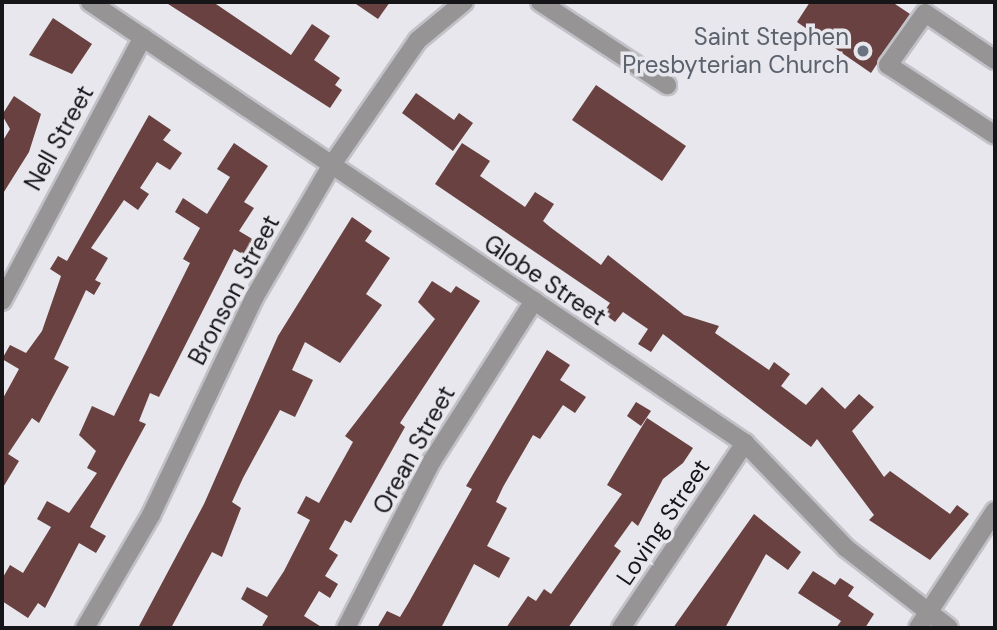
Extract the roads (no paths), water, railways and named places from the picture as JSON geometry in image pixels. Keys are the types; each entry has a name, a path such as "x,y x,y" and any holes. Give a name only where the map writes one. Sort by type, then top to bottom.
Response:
{"street":[{"name":"Globe Street","path":"90,2 745,443 846,548 923,621 948,628"},
{"name":"Bronson Street","path":"85,628 151,515 254,298 331,166 418,40 464,2"},
{"path":"540,2 667,85"},
{"path":"992,126 888,65 925,13 995,60"},
{"name":"Nell Street","path":"2,300 143,37"},
{"name":"Orean Street","path":"346,628 432,461 534,301"},
{"name":"Loving Street","path":"621,628 745,443"},
{"path":"923,621 995,511"}],"place":[{"name":"Saint Stephen Presbyterian Church","path":"863,51"}]}
